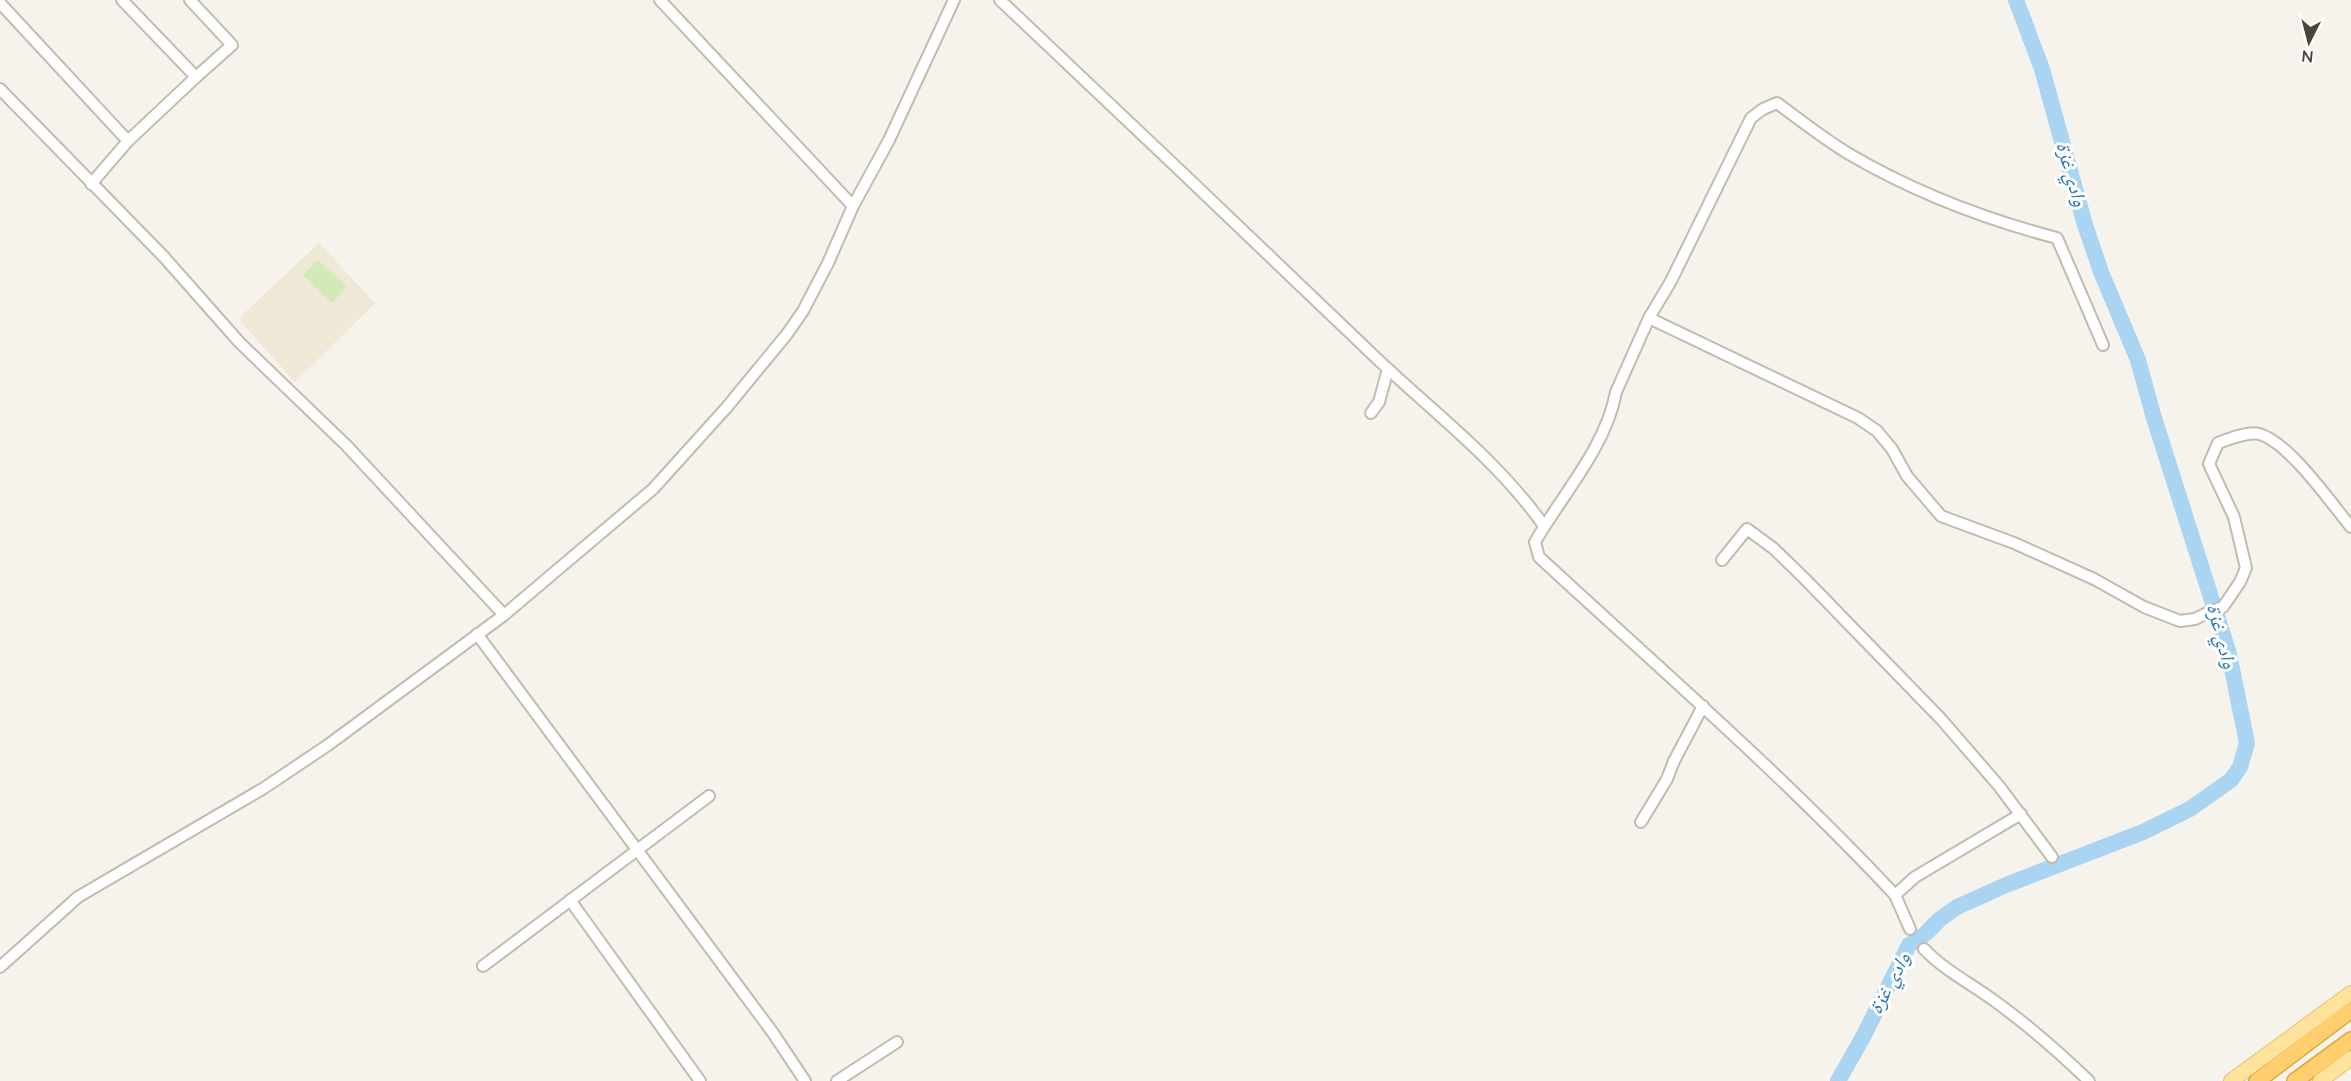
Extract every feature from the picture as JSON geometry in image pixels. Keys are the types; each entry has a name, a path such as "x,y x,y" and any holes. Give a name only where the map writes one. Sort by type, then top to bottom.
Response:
{"highway":[{"path":"2256,1081 2351,1010"},
{"path":"2295,1081 2351,1040"}],"main road":[{"path":"2231,1081 2351,993"},
{"path":"2320,1081 2351,1058"}],"street":[{"path":"122,0 196,77"},
{"path":"92,184 128,141 232,45 190,0"},
{"path":"660,0 853,206"},
{"path":"0,967 78,897 272,782 328,744 504,615 653,489 727,407 803,311 828,263 853,206 889,140 954,0"},
{"path":"1000,0 1388,369 1502,473 1544,526"},
{"path":"0,3 128,141"},
{"path":"0,89 164,257 240,343 346,445 504,615"},
{"path":"1910,929 1895,895 1803,800 1539,557 1535,542 1569,493 1594,449 1649,318 1671,280 1751,118 1763,109 1777,104 1847,153 1891,177 1979,216 2057,238 2103,345"},
{"path":"1649,318 1858,418 1877,431 1892,449 1907,476 1941,516 2014,543 2094,579 2144,607 2180,621 2195,619 2223,608 2246,568 2234,517 2209,464 2218,443 2258,434 2276,444 2292,457 2351,527"},
{"path":"1371,412 1379,402 1388,369"},
{"path":"1722,560 1747,529 1773,548 1941,719 1999,786 2052,857"},
{"path":"477,634 773,1033 805,1081"},
{"path":"1641,822 1667,779 1703,706"},
{"path":"483,966 709,796"},
{"path":"1895,895 1915,877 2021,814"},
{"path":"570,900 700,1081"},
{"path":"1924,949 1947,969 2003,1008 2065,1058 2089,1081"},
{"path":"837,1081 897,1042"}],"shaded area":[{"path":"319,243 375,303 295,382 241,322 241,316"}],"green space":[{"path":"318,260 347,287 332,303 303,275"}],"waterway":[{"name":"وادي غزة","path":"1838,1081 1909,945 1925,934 1940,919 1957,907 2006,885 2143,832 2190,809 2231,780 2240,767 2247,743 2229,654 2154,418 2138,360 2101,272 2085,225 2042,69 2016,0"}]}
